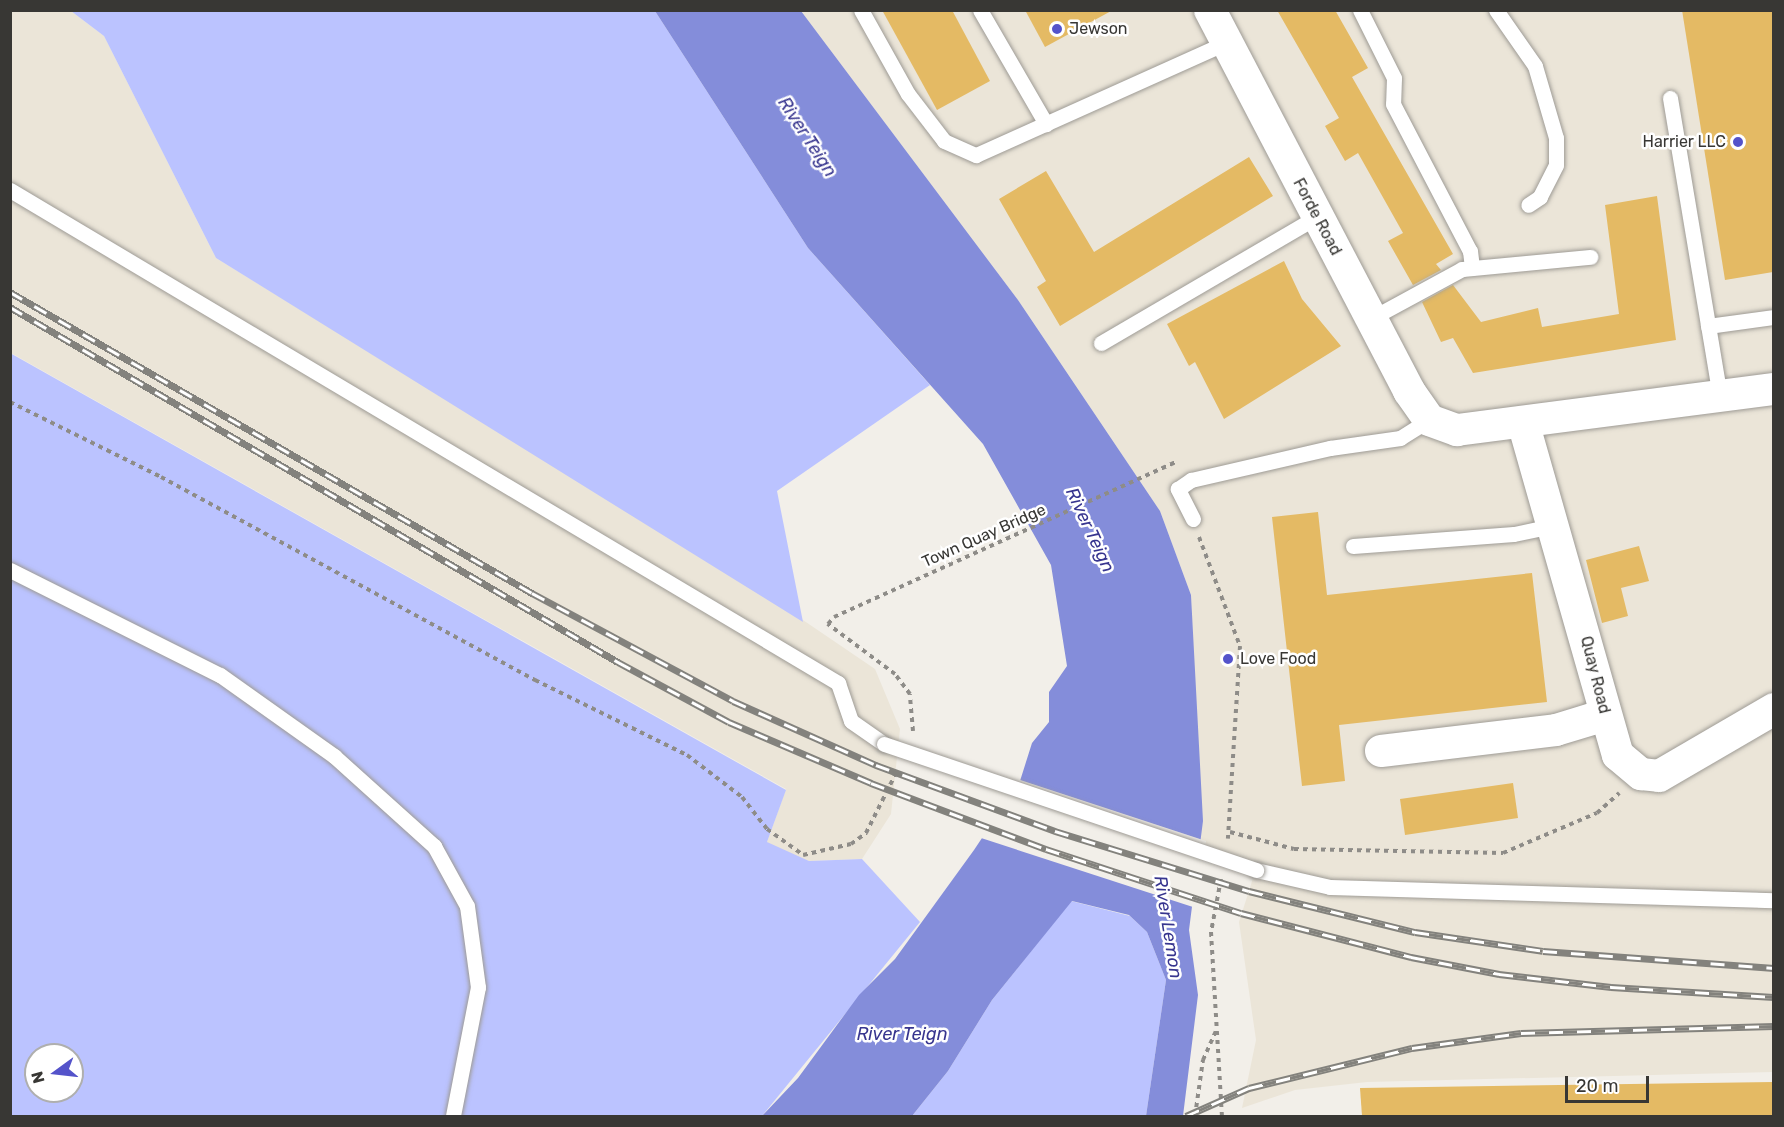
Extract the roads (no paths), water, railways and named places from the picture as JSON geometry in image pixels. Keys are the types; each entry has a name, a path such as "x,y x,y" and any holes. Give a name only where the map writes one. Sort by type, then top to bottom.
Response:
{"street":[{"name":"Forde Road","path":"1210,10 1371,319 1429,420"},
{"path":"1429,420 1456,430 1773,389"},
{"name":"Quay Road","path":"1523,422 1618,755 1641,774 1659,776 1773,709"},
{"path":"1381,751 1556,730 1605,715"}],"lane":[{"path":"861,10 908,94 944,141 976,155 1226,43"},
{"path":"980,10 1046,124"},
{"path":"1360,10 1394,78 1393,104 1470,251 1472,268"},
{"path":"1496,10 1535,66 1556,138 1556,165 1540,197 1528,204"},
{"path":"1670,98 1720,396"},
{"path":"10,190 838,683 851,721 884,744 1256,870 1330,887 1773,900"},
{"path":"1101,343 1317,217"},
{"path":"1371,319 1472,268 1590,256"},
{"path":"1708,326 1773,317"},
{"path":"1194,519 1178,489 1191,480 1330,448 1400,438 1429,420"},
{"path":"1353,546 1514,534 1551,526"},
{"path":"10,570 220,675 334,756 434,846 467,906 478,987 453,1116"}],"water":[{"path":"655,11 801,11 1018,300 1160,511 1191,595 1203,821 1189,930 1198,995 1183,1116 1146,1116 1166,980 1147,932 1129,915 1072,901 992,1000 948,1071 912,1116 762,1116 798,1078 859,995 895,959 974,850 1020,781 1032,743 1049,722 1049,692 1067,666 1051,565 983,444 808,248"}],"railway":[{"path":"10,292 532,593 733,701 876,765 1055,831 1249,891 1415,932 1543,951 1774,968"},
{"path":"10,307 618,662 729,722 871,783 1046,849 1241,913 1411,957 1499,974 1611,987 1774,997"},
{"path":"1186,1116 1249,1088 1412,1048 1521,1033 1774,1026"}],"place":[{"name":"Jewson","path":"1057,29"},
{"name":"Harrier LLC","path":"1738,142"},
{"name":"Love Food","path":"1228,659"}],"water label":[{"name":"River Teign","path":"807,137"},
{"name":"River Teign","path":"1090,530"},
{"name":"River Lemon","path":"1168,927"},
{"name":"River Teign","path":"902,1034"}]}
